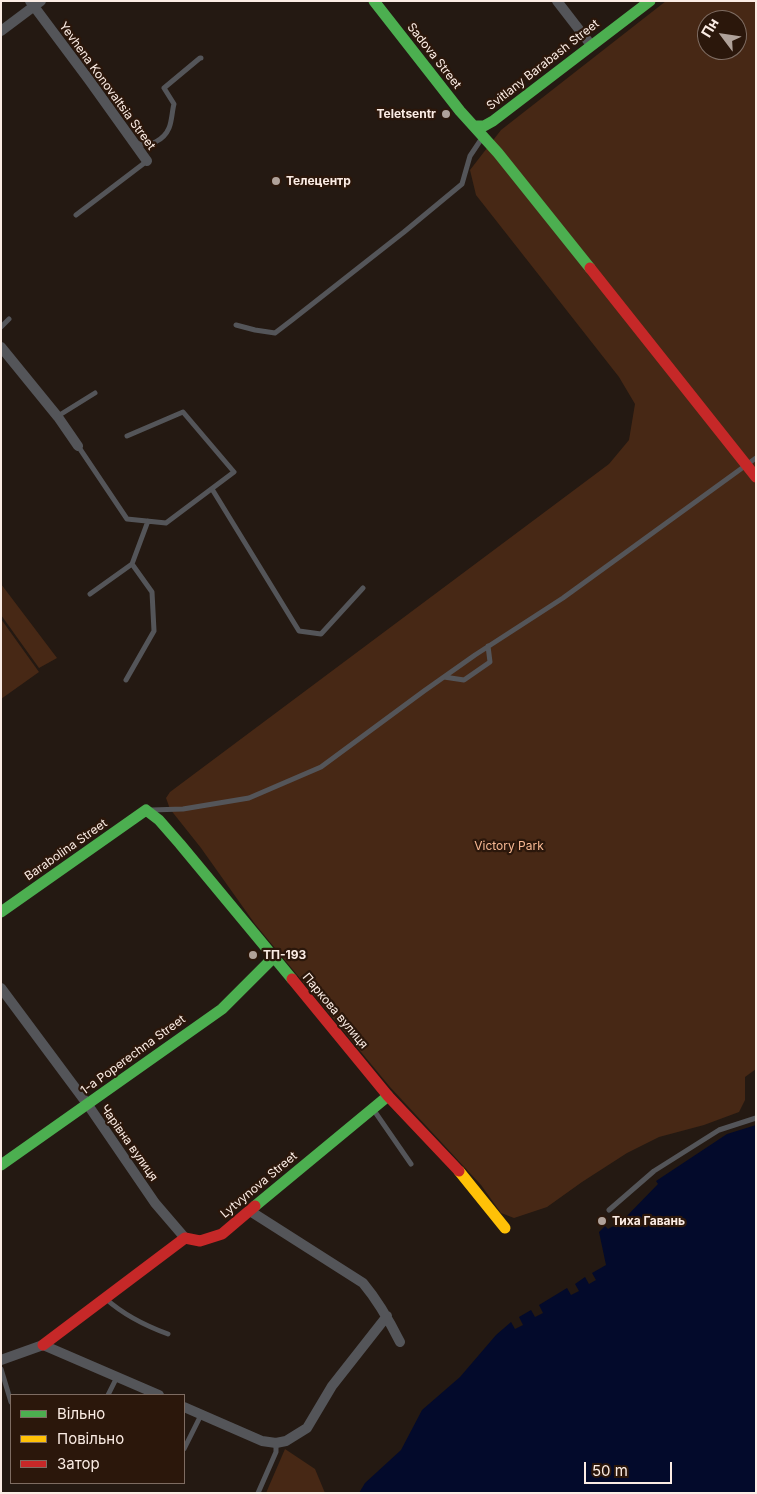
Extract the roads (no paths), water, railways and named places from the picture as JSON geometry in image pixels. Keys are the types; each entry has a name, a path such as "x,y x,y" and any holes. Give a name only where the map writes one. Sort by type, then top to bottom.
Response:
{"street":[{"name":"Sadova Street","path":"374,1 460,111 484,136 751,462 756,477"},
{"path":"557,1 591,45"},
{"name":"Svitlany Barabash Street","path":"474,126 484,126 493,122 650,1"},
{"path":"1,31 35,3"},
{"name":"Yevhena Konovaltsia Street","path":"35,3 147,161"},
{"path":"1,347 58,417 78,446"},
{"name":"Barabolina Street","path":"1,912 146,810"},
{"name":"Паркова вулиця","path":"146,810 159,820 175,838 388,1096 449,1160 505,1228"},
{"name":"1-a Poperechna Street","path":"1,1165 222,1009 273,958"},
{"name":"Чарівна вулиця","path":"1,988 88,1105 155,1203 185,1238"},
{"name":"Lytvynova Street","path":"185,1238 200,1241 222,1234 388,1096"},
{"path":"250,1211 363,1283 388,1316 400,1342"},
{"path":"1,1360 43,1345 185,1238"},
{"path":"185,1407 262,1441 276,1443 286,1441 307,1428 332,1386 388,1316"},
{"path":"43,1345 156,1394"}],"lane":[{"path":"134,142 142,145 157,142 169,128 174,104 164,88 201,58"},
{"path":"236,324 274,333 292,320 462,184 470,156 484,136"},
{"path":"76,215 147,161"},
{"path":"1,326 9,319"},
{"path":"58,417 95,393"},
{"path":"78,446 127,520 166,523 234,472 183,412 127,436"},
{"path":"146,810 183,810 249,798 321,767 444,677 563,598 751,462"},
{"path":"212,489 299,630 321,634 363,588"},
{"path":"90,594 132,564 148,521"},
{"path":"126,680 154,631 152,592 132,564"},
{"path":"444,677 464,680 490,662 488,646"},
{"path":"373,1109 411,1164"},
{"path":"609,1210 654,1171 719,1130 756,1118"},
{"path":"105,1299 149,1327 168,1334"},
{"path":"1,1369 10,1399"},
{"path":"108,1394 117,1377"},
{"path":"185,1447 202,1414"},
{"path":"258,1493 276,1452 276,1443"}],"water":[{"path":"756,1125 756,1493 359,1493 365,1483 401,1450 422,1410 460,1377 496,1335 511,1322 515,1329 523,1325 519,1317 531,1310 535,1317 543,1313 539,1305 567,1288 571,1295 579,1291 575,1284 585,1277 589,1284 596,1280 592,1273 606,1265 599,1232 605,1226 608,1229 621,1222 658,1184 656,1181 727,1134"}],"place":[{"name":"Teletsentr","path":"446,114"},
{"name":"Телецентр","path":"276,181"},
{"name":"ТП-193","path":"253,955"},
{"name":"Тиха Гавань","path":"602,1221"}],"park label":[{"name":"Victory Park","path":"509,846"}]}
